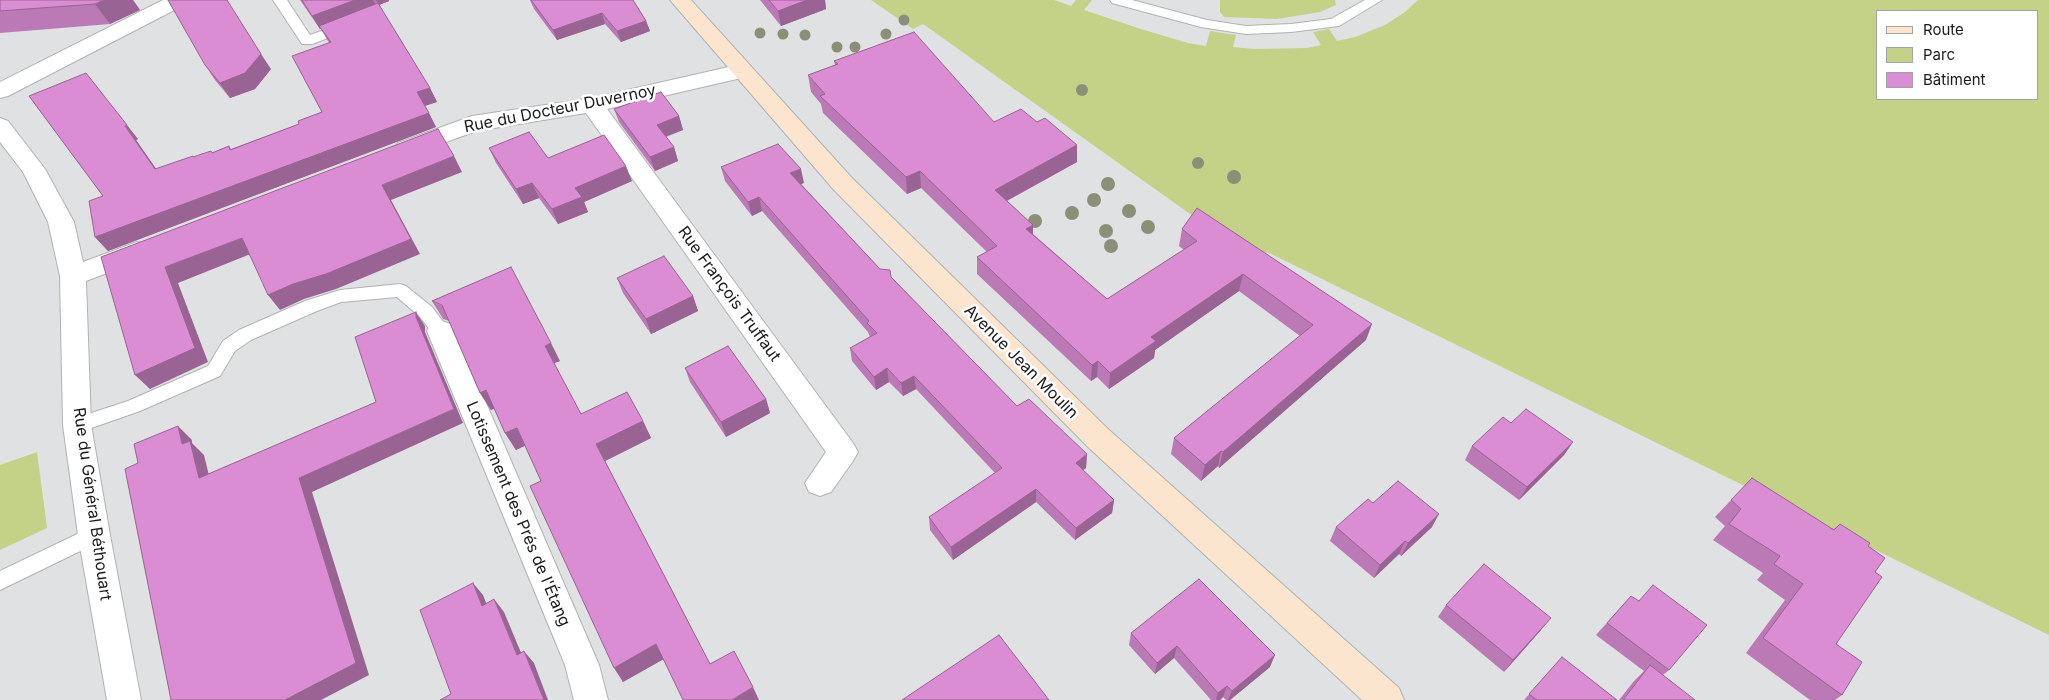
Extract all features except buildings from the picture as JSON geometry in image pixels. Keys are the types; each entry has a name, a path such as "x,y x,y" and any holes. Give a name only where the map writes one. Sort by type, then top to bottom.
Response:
{"main road":[{"name":"Avenue Jean Moulin","path":"680,0 843,184 1098,438 1386,700"}],"street":[{"path":"0,91 179,0"},
{"name":"Rue du Docteur Duvernoy","path":"390,155 472,124 592,105 742,71"},
{"name":"Rue François Truffaut","path":"592,105 843,452 820,483"},
{"name":"Rue du Général Béthouart","path":"0,126 33,169 49,197 61,222 73,276 77,425 94,535 124,700"},
{"path":"73,276 162,242"},
{"name":"Lotissement des Prés de l'Étang","path":"441,331 582,665 591,700"}],"lane":[{"path":"280,0 307,41 360,21"},
{"path":"1117,0 1206,24 1246,30 1291,28 1334,23 1375,0"},
{"path":"77,425 134,406 214,372 229,346 245,335 311,306 340,296 400,290 426,312 441,331"},
{"path":"0,581 94,535"}],"green space":[{"path":"871,0 1054,0 1071,6 1076,0 1092,0 1084,10 1141,29 1188,43 1206,46 1210,31 1236,35 1233,47 1254,49 1307,48 1321,45 1313,32 1329,29 1337,41 1355,37 1385,25 1405,12 1418,0 2049,0 2049,635 1267,252 1259,263 923,24 913,29"},
{"path":"1220,0 1335,0 1336,5 1320,12 1277,19 1224,17 1220,12"},
{"path":"37,452 47,528 0,550 0,465"}]}
